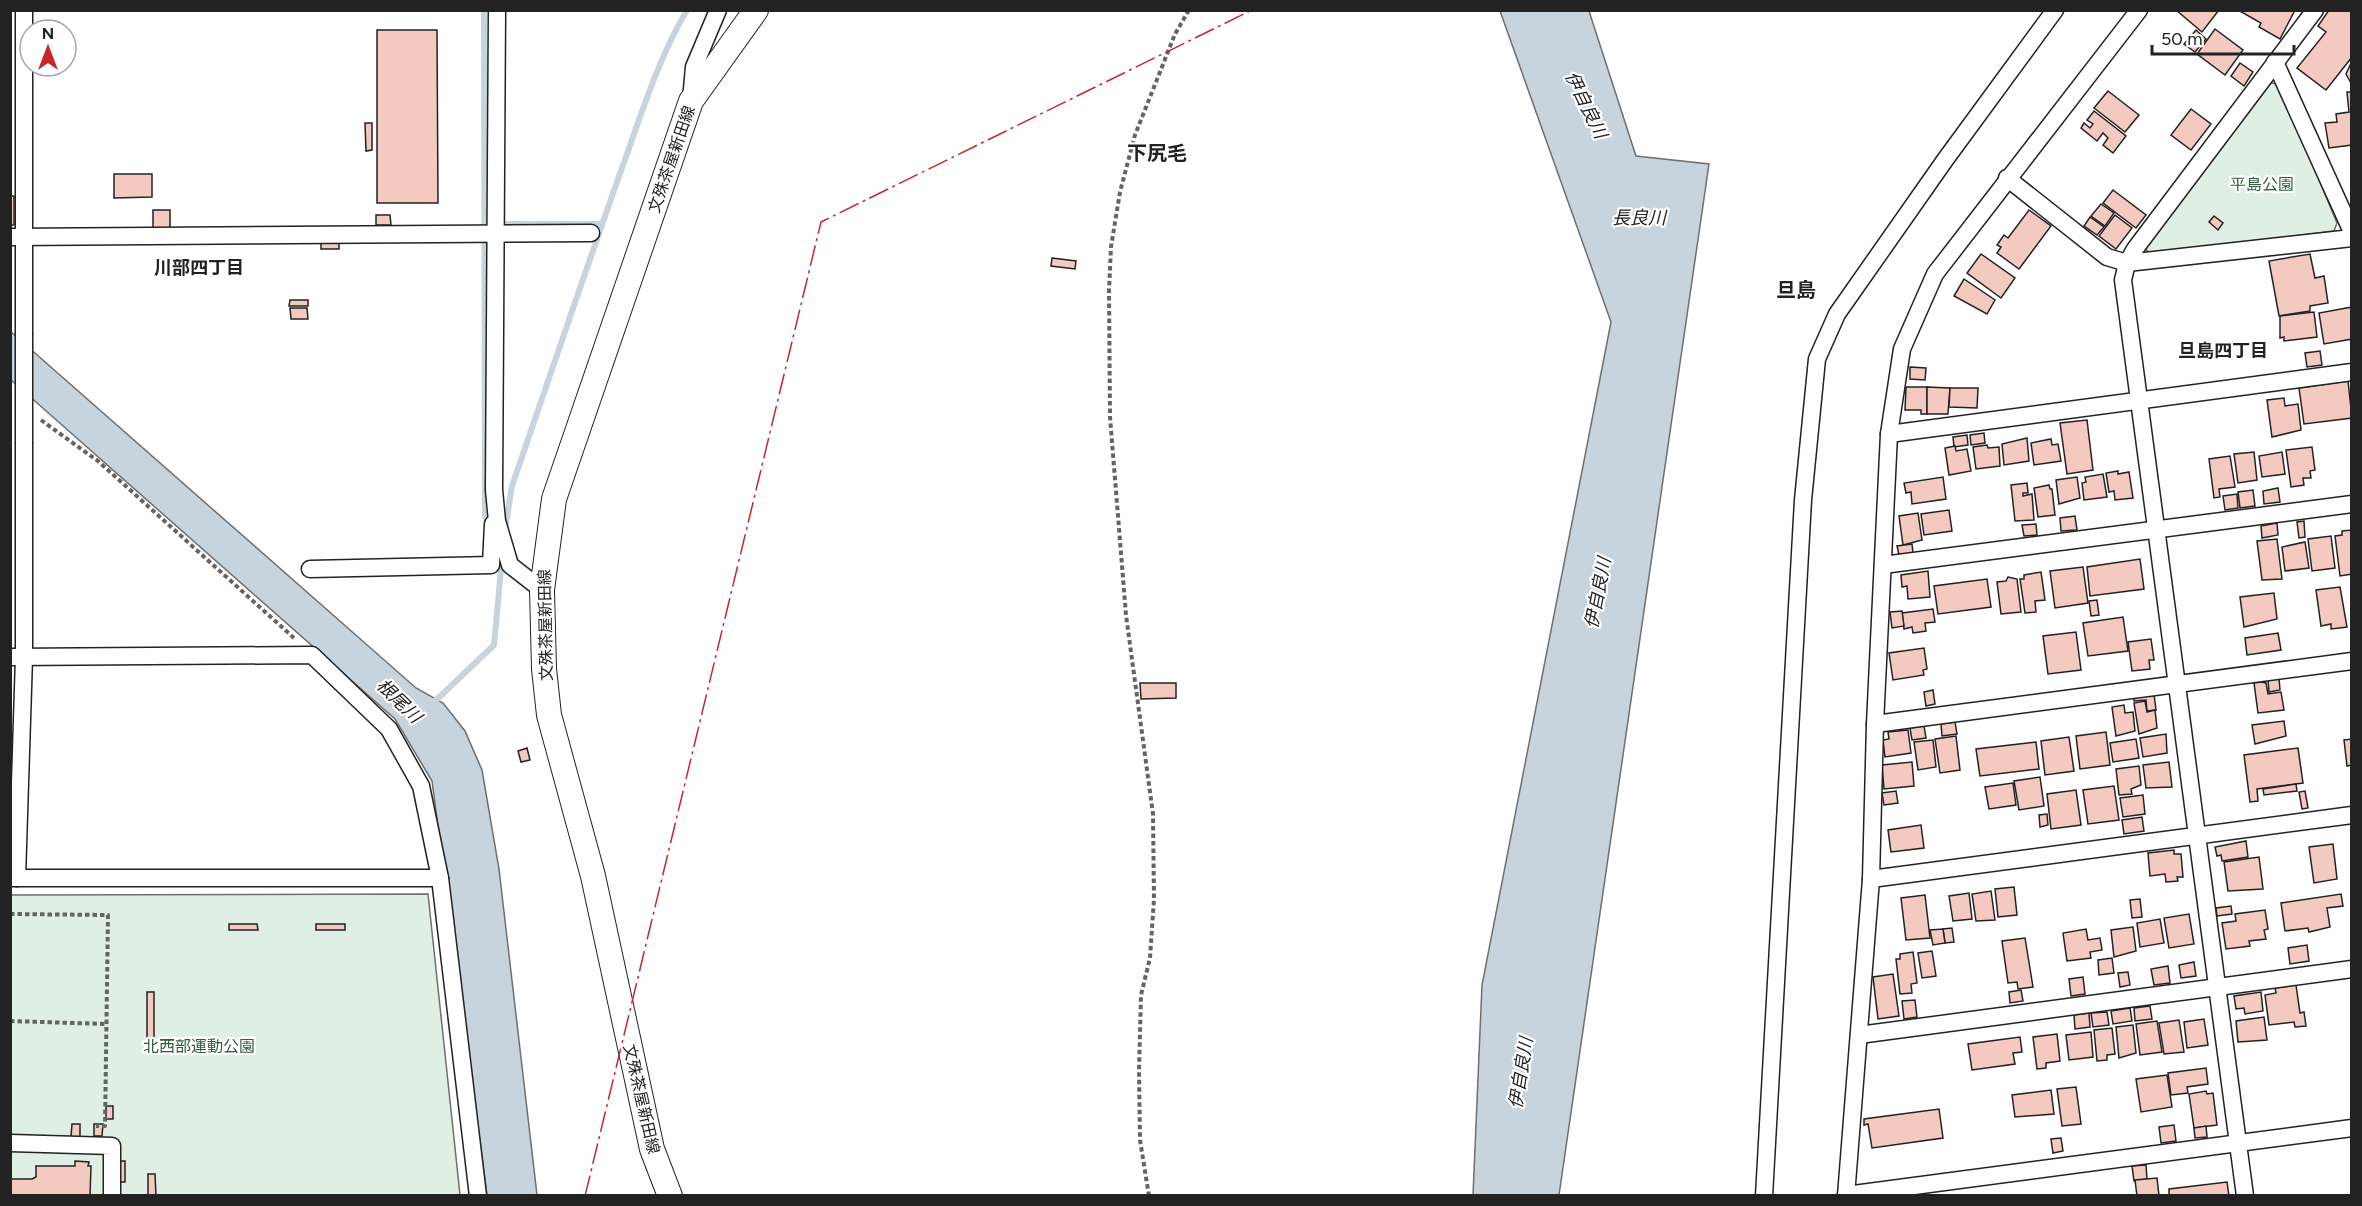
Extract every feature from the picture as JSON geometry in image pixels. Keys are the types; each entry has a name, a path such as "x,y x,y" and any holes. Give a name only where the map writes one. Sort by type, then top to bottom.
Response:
{"main road":[{"name":"文殊茶屋新田線","path":"670,1196 652,1149 593,876 549,715 542,590 554,499 691,101 756,10"}],"street":[{"path":"24,10 18,237 24,444 17,657 14,878 440,878"},
{"path":"310,569 491,565 494,490 497,10"},
{"path":"691,101 694,67 718,10"},
{"path":"1764,1196 1803,512 1817,359 1837,314 1850,294 1944,160 2055,10"},
{"path":"2139,10 1935,274 1902,349 1889,434 1875,724 1871,879 1846,1195 2352,1128"},
{"path":"2245,1196 2123,280 2127,263 2315,10"},
{"path":"2275,62 2352,232"},
{"path":"2007,178 2107,257 2127,263 2352,238"},
{"path":"18,237 591,233"},
{"path":"1889,434 2352,372"},
{"path":"494,490 497,521 510,564 542,590"},
{"path":"1883,565 2352,504"},
{"path":"17,657 312,655 389,729 421,786 440,878 478,1196"},
{"path":"1875,724 2177,682 2352,661"},
{"path":"1871,879 2352,815"},
{"path":"1859,1035 2352,969"},
{"path":"10,1143 112,1146 112,1196"}],"path":[{"path":"1149,1196 1140,1140 1139,1071 1141,994 1150,958 1153,911 1153,814 1126,615 1110,417 1109,291 1111,247 1120,192 1135,135 1175,34 1189,10"},
{"path":"36,417 98,461 312,655"},
{"path":"10,914 108,915 105,1126"},
{"path":"10,1021 105,1024"}],"green space":[{"name":"平島公園","path":"2271,83 2279,84 2337,223 2334,231 2150,254 2145,248"},
{"name":"北西部運動公園","path":"428,894 460,1195 11,1196 11,895"}],"water":[{"name":"長良川","path":"1500,11 1589,11 1636,156 1709,164 1559,1195 1473,1195 1482,985 1611,322"},
{"name":"根尾川","path":"11,332 416,688 443,703 465,731 482,770 499,869 537,1195 487,1195 432,781 395,719 11,380"}],"building":[{"path":"2176,10 2219,10 2202,32"},
{"path":"2238,10 2295,10 2280,39 2259,27 2261,23"},
{"path":"2329,10 2352,10 2352,57 2326,90 2297,68 2326,32 2318,26"},
{"path":"2215,29 2243,50 2225,75 2197,54"},
{"path":"377,30 437,30 438,203 377,203"},
{"path":"2196,30 2206,39 2195,52 2184,44"},
{"path":"2352,61 2352,85 2346,74"},
{"path":"2240,63 2253,72 2244,86 2231,76"},
{"path":"2108,91 2139,115 2125,132 2094,108"},
{"path":"2347,92 2352,92 2352,145 2329,148 2325,123 2337,122 2336,114 2349,112"},
{"path":"2191,109 2211,124 2191,150 2171,135"},
{"path":"2094,111 2126,136 2113,153 2103,145 2108,138 2103,133 2097,141 2081,128 2084,123 2090,128 2093,124 2087,120"},
{"path":"365,123 372,123 372,150 366,151"},
{"path":"114,174 152,174 152,197 114,198"},
{"path":"2113,190 2146,215 2136,228 2103,203"},
{"path":"10,196 14,196 14,225 10,225"},
{"path":"2101,204 2114,213 2105,226 2091,216"},
{"path":"153,210 170,210 170,228 153,228"},
{"path":"2029,210 2051,226 2019,269 1997,253 2001,247 1997,245 2004,235 2008,238"},
{"path":"376,215 390,215 391,225 376,225"},
{"path":"2115,215 2132,228 2116,249 2099,236"},
{"path":"2214,216 2223,223 2218,230 2209,222"},
{"path":"2090,217 2104,227 2097,235 2084,226"},
{"path":"339,241 339,249 321,249 321,242"},
{"path":"1981,254 2015,278 2001,298 1967,273"},
{"path":"2310,254 2315,278 2324,276 2328,303 2310,306 2310,311 2279,316 2269,261"},
{"path":"1052,258 1076,261 1075,269 1051,266"},
{"path":"1964,279 1995,300 1987,314 1954,296"},
{"path":"290,300 308,300 308,306 289,306"},
{"path":"2352,307 2352,339 2324,344 2319,313"},
{"path":"290,308 307,308 308,319 291,319"},
{"path":"2314,312 2317,337 2284,341 2284,337 2280,338 2280,316"},
{"path":"2320,351 2322,365 2307,367 2305,353"},
{"path":"1910,367 1926,368 1925,380 1910,379"},
{"path":"2348,381 2352,418 2304,424 2299,388"},
{"path":"1906,387 1927,387 1927,414 1921,414 1921,410 1905,410"},
{"path":"1927,387 1950,388 1948,414 1927,414"},
{"path":"1950,388 1978,388 1977,408 1949,407"},
{"path":"2284,398 2285,406 2298,404 2301,430 2272,437 2267,400"},
{"path":"2087,420 2093,470 2067,474 2060,423"},
{"path":"1984,433 1985,443 1971,445 1970,435"},
{"path":"1967,435 1968,445 1954,447 1953,437"},
{"path":"2027,438 2029,461 2004,465 2002,444"},
{"path":"2051,439 2052,445 2058,444 2061,461 2034,465 2031,443"},
{"path":"1987,445 1988,448 1999,447 2000,466 1976,469 1973,447"},
{"path":"1955,446 1956,451 1967,449 1971,471 1949,475 1945,448"},
{"path":"2312,447 2315,470 2310,471 2311,478 2303,478 2304,485 2291,487 2286,450"},
{"path":"2254,452 2257,480 2238,483 2234,454"},
{"path":"2282,452 2285,474 2262,477 2259,456"},
{"path":"2230,456 2235,487 2219,489 2220,497 2214,498 2209,459"},
{"path":"2118,471 2118,474 2129,472 2133,498 2115,500 2114,491 2109,492 2106,473"},
{"path":"2103,474 2107,497 2084,500 2082,483 2086,482 2085,477"},
{"path":"1943,477 1946,499 1912,504 1911,492 1906,493 1904,483"},
{"path":"2077,477 2080,498 2059,504 2056,480"},
{"path":"2027,483 2028,493 2023,493 2023,496 2032,494 2034,520 2015,521 2011,485"},
{"path":"2049,485 2052,489 2055,515 2038,517 2034,488"},
{"path":"2278,488 2280,502 2264,504 2263,491"},
{"path":"2253,490 2255,506 2240,508 2238,492"},
{"path":"2237,494 2238,508 2225,510 2223,496"},
{"path":"1949,510 1952,531 1924,535 1921,514"},
{"path":"1918,513 1922,540 1903,545 1899,516"},
{"path":"2075,516 2077,530 2061,531 2060,518"},
{"path":"2304,521 2305,537 2299,538 2297,522"},
{"path":"2277,523 2278,535 2262,538 2261,526"},
{"path":"2036,524 2037,535 2024,536 2022,525"},
{"path":"2352,530 2352,574 2340,576 2335,536 2342,535 2342,531"},
{"path":"2331,536 2335,568 2312,571 2308,539"},
{"path":"2277,539 2282,579 2262,580 2257,541"},
{"path":"2305,542 2309,568 2285,571 2282,547"},
{"path":"1912,544 1913,553 1899,555 1897,546"},
{"path":"2140,559 2144,589 2090,596 2087,567"},
{"path":"2083,567 2088,603 2055,608 2050,571"},
{"path":"1928,571 1930,597 1908,599 1907,586 1902,587 1901,575"},
{"path":"2041,572 2045,600 2035,601 2036,612 2025,613 2020,579 2024,579 2024,575"},
{"path":"2008,577 2017,579 2021,612 2001,614 1997,582 2006,581"},
{"path":"1987,579 1991,607 1938,614 1934,586"},
{"path":"2340,587 2347,627 2331,629 2331,624 2321,626 2316,590"},
{"path":"2274,593 2277,619 2244,627 2240,597"},
{"path":"2097,600 2099,615 2091,616 2089,601"},
{"path":"1933,609 1935,622 1925,623 1926,631 1913,633 1912,627 1904,629 1902,613"},
{"path":"1902,611 1904,626 1892,628 1890,612"},
{"path":"2123,617 2128,651 2088,656 2083,623"},
{"path":"2076,632 2081,670 2048,674 2043,636"},
{"path":"2278,633 2281,650 2247,655 2245,638"},
{"path":"2151,639 2154,660 2149,660 2150,669 2132,671 2128,642"},
{"path":"1924,648 1927,669 1923,670 1924,675 1893,680 1889,653"},
{"path":"2279,678 2280,690 2269,692 2268,680"},
{"path":"1140,683 1176,683 1176,698 1141,699"},
{"path":"2254,683 2266,683 2268,694 2281,692 2284,710 2258,713"},
{"path":"1933,690 1935,704 1926,706 1924,692"},
{"path":"2154,694 2156,710 2147,711 2146,700 2134,701 2134,697"},
{"path":"2145,701 2147,712 2155,710 2157,728 2139,734 2134,703"},
{"path":"2124,705 2125,713 2133,712 2135,731 2116,736 2112,707"},
{"path":"2284,721 2286,736 2255,744 2252,725"},
{"path":"1955,722 1957,734 1942,736 1941,724"},
{"path":"1924,726 1926,738 1912,740 1910,728"},
{"path":"1908,730 1911,753 1885,757 1883,740 1889,739 1888,732"},
{"path":"2106,732 2110,765 2080,769 2076,736"},
{"path":"2166,734 2167,753 2143,757 2140,738"},
{"path":"1956,736 1960,770 1940,773 1935,739"},
{"path":"2069,737 2074,771 2045,775 2041,741"},
{"path":"2136,739 2139,758 2113,762 2110,743"},
{"path":"2352,739 2352,765 2347,766 2344,740"},
{"path":"1933,740 1936,767 1918,770 1914,742"},
{"path":"2036,742 2039,769 1980,776 1976,749"},
{"path":"527,748 530,760 521,762 518,751"},
{"path":"2298,748 2303,783 2257,789 2258,801 2250,802 2244,755"},
{"path":"1912,762 1914,786 1884,789 1882,765"},
{"path":"2169,762 2172,787 2146,788 2143,765"},
{"path":"2139,766 2141,785 2131,789 2132,794 2119,795 2116,769"},
{"path":"2040,777 2044,806 2019,810 2014,781"},
{"path":"2013,783 2016,805 1989,809 1985,787"},
{"path":"2296,784 2297,791 2264,795 2263,789"},
{"path":"2114,786 2119,820 2088,824 2083,790"},
{"path":"2076,790 2081,825 2051,829 2047,794"},
{"path":"1896,791 1898,803 1884,805 1882,793"},
{"path":"2305,791 2308,808 2302,809 2299,792"},
{"path":"2143,795 2145,814 2123,817 2120,798"},
{"path":"2047,814 2048,825 2040,827 2039,815"},
{"path":"2142,817 2144,831 2124,834 2122,820"},
{"path":"1921,825 1924,848 1891,852 1888,830"},
{"path":"2246,841 2248,857 2222,861 2221,855 2217,856 2215,847"},
{"path":"2333,844 2337,879 2314,883 2309,847"},
{"path":"2174,850 2174,854 2181,854 2183,877 2177,877 2178,881 2166,882 2165,874 2150,876 2148,853"},
{"path":"2259,857 2263,889 2228,891 2224,862"},
{"path":"2014,887 2017,915 1998,917 1995,889"},
{"path":"1991,891 1995,920 1976,921 1972,894"},
{"path":"1969,893 1972,919 1953,921 1949,896"},
{"path":"2341,894 2343,906 2327,908 2330,927 2309,932 2308,928 2285,931 2281,903"},
{"path":"1925,895 1930,938 1906,940 1901,898"},
{"path":"2140,899 2142,917 2132,918 2130,900"},
{"path":"2231,906 2232,914 2217,916 2216,908"},
{"path":"2265,910 2268,929 2264,930 2266,939 2249,941 2250,946 2226,949 2222,923 2236,921 2235,914"},
{"path":"2189,914 2194,944 2169,948 2164,918"},
{"path":"2160,919 2164,943 2140,947 2137,923"},
{"path":"229,924 257,924 258,930 229,930"},
{"path":"316,924 345,924 345,930 316,930"},
{"path":"2133,927 2136,951 2114,957 2111,930"},
{"path":"1952,928 1954,942 1945,943 1943,929"},
{"path":"1943,929 1945,943 1933,945 1930,930"},
{"path":"2086,929 2088,940 2100,938 2102,950 2090,952 2091,958 2067,961 2063,933"},
{"path":"2025,938 2033,987 2018,989 2017,982 2008,983 2002,941"},
{"path":"2307,945 2309,961 2290,964 2288,948"},
{"path":"1932,951 1936,976 1922,978 1918,953"},
{"path":"1913,952 1917,983 1911,984 1912,993 1900,994 1896,959 1900,959 1900,954"},
{"path":"2112,958 2114,973 2099,975 2098,960"},
{"path":"2194,962 2196,976 2181,978 2179,965"},
{"path":"2168,966 2170,983 2154,985 2151,969"},
{"path":"2128,972 2130,985 2120,987 2118,973"},
{"path":"1893,974 1899,1016 1878,1019 1873,977"},
{"path":"2083,977 2085,994 2071,996 2069,979"},
{"path":"2296,985 2300,1013 2304,1012 2306,1026 2295,1027 2294,1022 2269,1025 2265,995 2276,993 2275,988"},
{"path":"2021,990 2023,1001 2010,1003 2009,992"},
{"path":"147,992 154,992 154,1048 147,1048"},
{"path":"2261,992 2263,1011 2245,1014 2244,1008 2236,1009 2234,996"},
{"path":"1915,1000 1917,1017 1904,1019 1902,1001"},
{"path":"2150,1006 2152,1019 2135,1021 2134,1008"},
{"path":"2130,1008 2132,1021 2113,1024 2111,1011"},
{"path":"2107,1012 2109,1025 2093,1027 2091,1013"},
{"path":"2089,1013 2090,1027 2075,1029 2074,1015"},
{"path":"2264,1017 2267,1040 2238,1042 2236,1021"},
{"path":"2204,1019 2208,1045 2187,1048 2184,1022"},
{"path":"2179,1020 2184,1052 2164,1054 2159,1023"},
{"path":"2157,1021 2162,1052 2140,1055 2136,1024"},
{"path":"2133,1025 2136,1053 2119,1058 2116,1027"},
{"path":"2112,1028 2115,1054 2107,1055 2107,1060 2097,1061 2094,1030"},
{"path":"2091,1032 2093,1057 2069,1060 2066,1035"},
{"path":"2057,1034 2060,1061 2046,1063 2046,1068 2037,1069 2033,1037"},
{"path":"2020,1037 2022,1052 2013,1053 2015,1064 1972,1070 1968,1044"},
{"path":"2206,1068 2208,1084 2187,1087 2188,1093 2171,1095 2168,1073"},
{"path":"2167,1075 2172,1107 2141,1112 2136,1079"},
{"path":"2076,1087 2081,1124 2062,1126 2057,1089"},
{"path":"2051,1090 2054,1114 2015,1117 2012,1095"},
{"path":"2206,1091 2207,1094 2213,1093 2217,1125 2194,1128 2189,1094"},
{"path":"106,1106 113,1106 113,1119 106,1119"},
{"path":"1939,1109 1943,1138 1872,1148 1868,1124 1864,1125 1864,1119"},
{"path":"72,1124 80,1124 80,1137 71,1137"},
{"path":"94,1124 103,1124 102,1136 94,1136"},
{"path":"2174,1125 2176,1141 2161,1143 2159,1127"},
{"path":"2206,1126 2207,1137 2195,1138 2194,1128"},
{"path":"2061,1138 2063,1151 2053,1153 2051,1139"},
{"path":"75,1161 89,1162 88,1166 91,1166 90,1196 10,1196 10,1174 11,1179 32,1179 36,1177 36,1166 75,1166"},
{"path":"118,1161 125,1161 125,1182 118,1182"},
{"path":"2146,1165 2147,1179 2134,1181 2132,1166"},
{"path":"148,1174 155,1174 156,1196 148,1196"},
{"path":"2157,1178 2159,1196 2137,1196 2135,1180"},
{"path":"2227,1182 2229,1196 2169,1196 2169,1189"}],"waterway":[{"path":"484,10 485,517 492,522"},
{"path":"505,530 512,486 605,217 657,72 687,10"},
{"path":"498,224 602,224"},
{"path":"433,703 494,645 502,558"}],"power":[{"path":"585,1196 821,222 1252,10"}],"district":[{"name":"下尻毛","path":"1157,153"},
{"name":"川部四丁目","path":"199,268"},
{"name":"旦島","path":"1796,290"},
{"name":"旦島四丁目","path":"2223,351"}],"water label":[{"name":"伊自良川","path":"1586,105"},
{"name":"伊自良川","path":"1598,593"},
{"name":"伊自良川","path":"1521,1073"}]}
